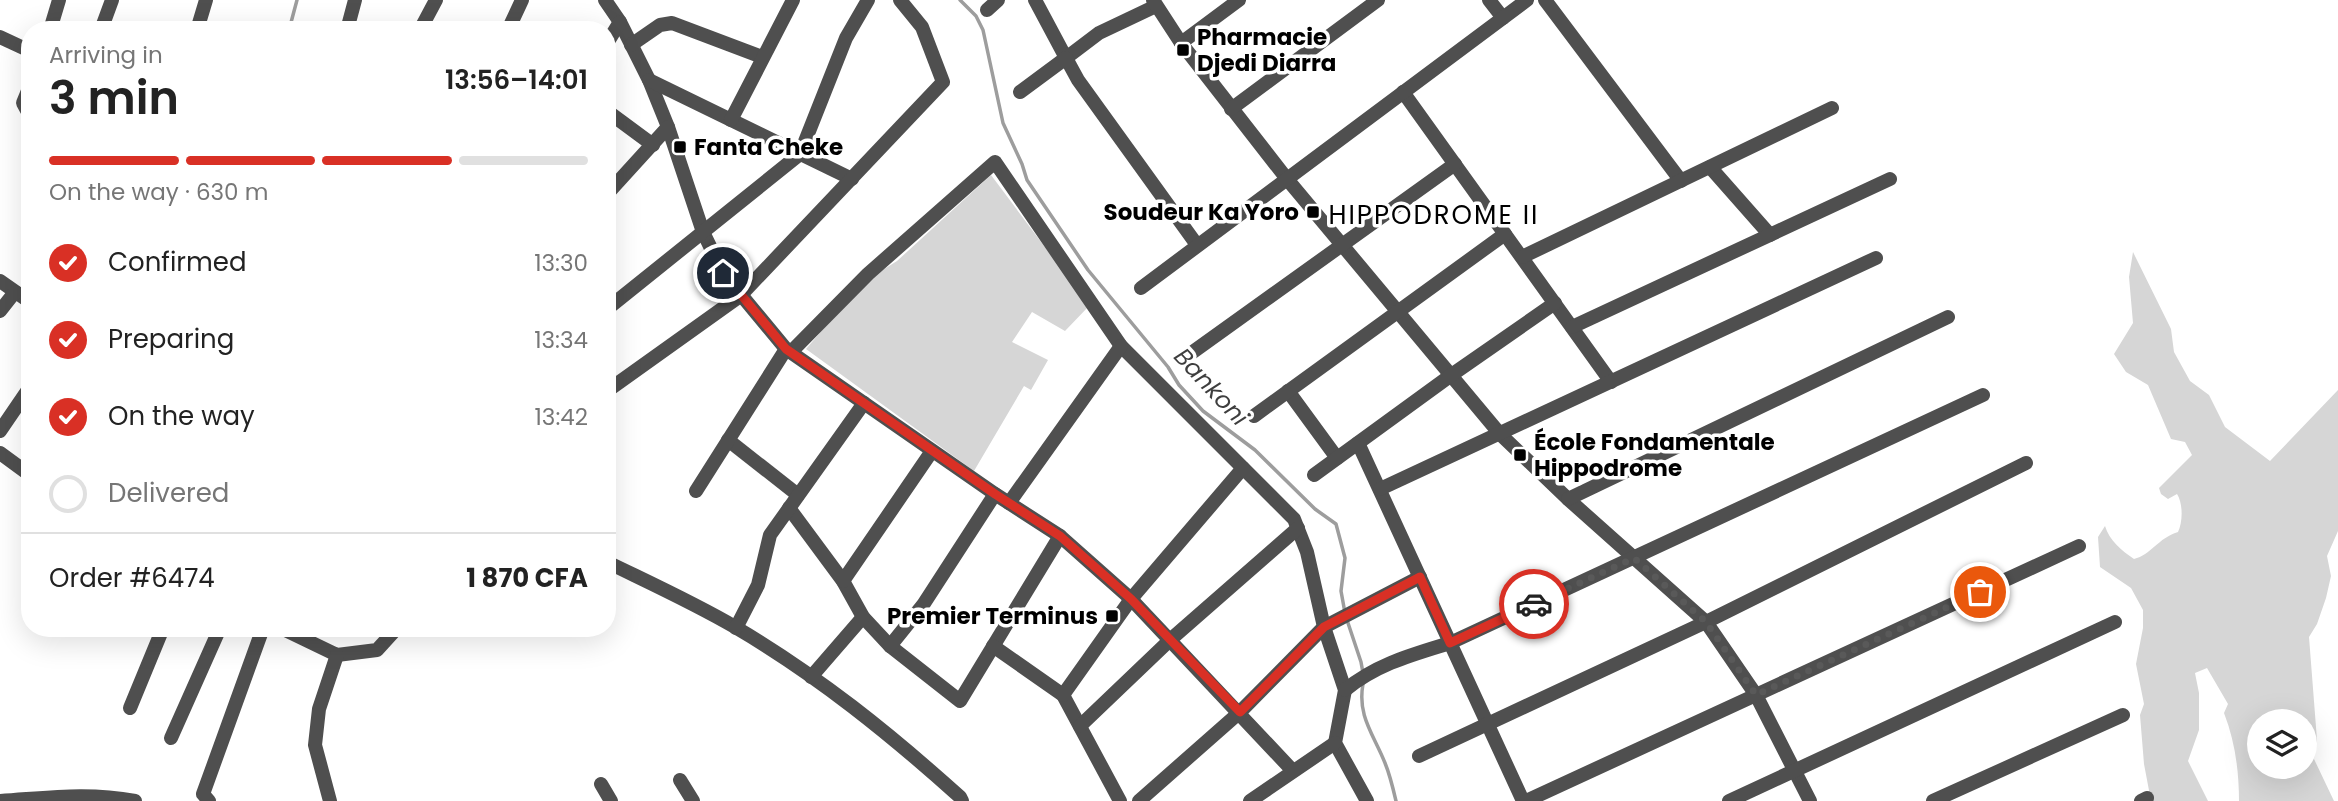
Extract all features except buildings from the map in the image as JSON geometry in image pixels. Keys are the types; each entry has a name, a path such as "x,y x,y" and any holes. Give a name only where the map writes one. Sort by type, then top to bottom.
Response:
{"street":[{"path":"53,21 59,0"},
{"path":"104,21 112,0"},
{"path":"200,21 206,0"},
{"path":"349,21 355,0"},
{"path":"425,21 436,0"},
{"path":"512,21 522,0"},
{"path":"606,0 649,79 703,232 723,273 788,350 1060,536 1131,599 1293,771"},
{"path":"731,120 793,0"},
{"path":"616,302 800,154 846,38 868,0"},
{"path":"616,385 740,296 943,82 922,27 900,0"},
{"path":"1035,0 1078,80 1197,246"},
{"path":"1181,43 1239,0"},
{"path":"1231,108 1378,0"},
{"path":"1489,0 1503,18"},
{"path":"1141,288 1527,0"},
{"path":"1545,0 1681,181"},
{"path":"1020,92 1099,33 1154,3 1181,43 1287,179 1500,434 1568,499 1706,622 1756,695 1810,801"},
{"path":"616,28 620,22"},
{"path":"631,45 660,24 672,23 762,57"},
{"path":"0,37 21,47"},
{"path":"649,79 852,179"},
{"path":"1403,92 1611,382"},
{"path":"1522,257 1832,108"},
{"path":"616,118 653,145"},
{"path":"616,184 668,127"},
{"path":"696,491 788,350 868,274 995,162 1121,346 1294,519 1307,552 1324,627 1345,690 1335,743 1367,801"},
{"path":"1190,355 1455,164"},
{"path":"1710,167 1770,235"},
{"path":"1572,327 1890,179"},
{"path":"1254,416 1505,234"},
{"path":"1380,489 1876,258"},
{"path":"0,281 21,296"},
{"path":"0,311 15,292"},
{"path":"1314,475 1555,303"},
{"path":"1568,499 1948,317"},
{"path":"1009,503 1121,346"},
{"path":"1287,391 1337,458"},
{"path":"1345,690 1364,674 1450,643 1983,395"},
{"path":"0,431 21,400"},
{"path":"736,628 758,585 770,535 864,403"},
{"path":"728,440 798,495"},
{"path":"1357,443 1525,801 2079,546"},
{"path":"843,581 932,450"},
{"path":"0,453 21,468"},
{"path":"1419,756 1706,622 2026,463"},
{"path":"1063,695 1131,599 1243,468"},
{"path":"890,646 923,606 995,494"},
{"path":"789,509 843,581 863,617 890,646 960,701 1060,536"},
{"path":"1080,726 1170,640 1297,528"},
{"path":"616,567 736,628 811,677 891,734 960,796 962,801"},
{"path":"1139,801 1240,712 1324,627 1420,577"},
{"path":"811,677 863,617"},
{"path":"1729,801 2115,622"},
{"path":"130,708 159,637"},
{"path":"170,738 216,637"},
{"path":"204,799 260,637"},
{"path":"313,637 337,655 377,650 389,637"},
{"path":"993,646 1063,695 1116,799"},
{"path":"330,801 315,745 319,709 337,655"},
{"path":"1933,801 2123,715"},
{"path":"1250,801 1335,743"},
{"path":"680,779 693,801"},
{"path":"601,784 611,801"},
{"path":"5,801 105,795 135,801"}],"shaded area":[{"path":"991,175 1089,306 1065,331 1032,312 1012,342 1048,360 1031,390 1024,386 974,471 806,349 870,278 897,261"},
{"path":"2133,252 2171,329 2174,352 2190,381 2209,395 2225,427 2270,461 2338,390 2338,531 2327,556 2331,576 2326,598 2317,624 2309,637 2315,709 2247,709 2247,779 2317,779 2317,765 2334,801 2239,801 2236,756 2224,713 2228,704 2207,668 2195,673 2199,693 2199,730 2188,761 2208,801 2151,801 2144,764 2140,715 2144,704 2136,664 2143,628 2143,610 2131,588 2100,567 2098,537 2105,526 2116,545 2134,559 2178,532 2182,513 2179,498 2177,494 2168,499 2161,494 2159,488 2192,455 2185,442 2171,439 2148,385 2126,372 2114,354 2133,323 2129,277"}],"waterway":[{"path":"291,21 297,0"},
{"name":"Bankoni","path":"960,0 976,16 983,30 1003,123 1027,180 1088,270 1168,367 1179,385 1203,411 1255,450 1315,509 1336,524 1345,558 1341,591 1345,613"},
{"name":"Bankoni","path":"1347,620 1363,673"},
{"name":"Bankoni","path":"1363,684 1364,716 1387,768 1396,801"}],"way so far":[{"path":"1534,604 1634,558 1706,622 1756,695 1980,592"}],"place":[{"name":"Pharmacie Djedi Diarra","path":"1183,50"},
{"name":"Fanta Cheke","path":"680,147"},
{"name":"Soudeur Ka Yoro","path":"1313,212"},
{"name":"École Fondamentale Hippodrome","path":"1520,455"},
{"name":"Premier Terminus","path":"1112,616"}],"district":[{"name":"HIPPODROME II","path":"1434,215"}],"route":[{"path":"723,273 786,349 1060,536 1131,599 1240,712 1324,627 1420,577 1450,643 1534,604"}]}
